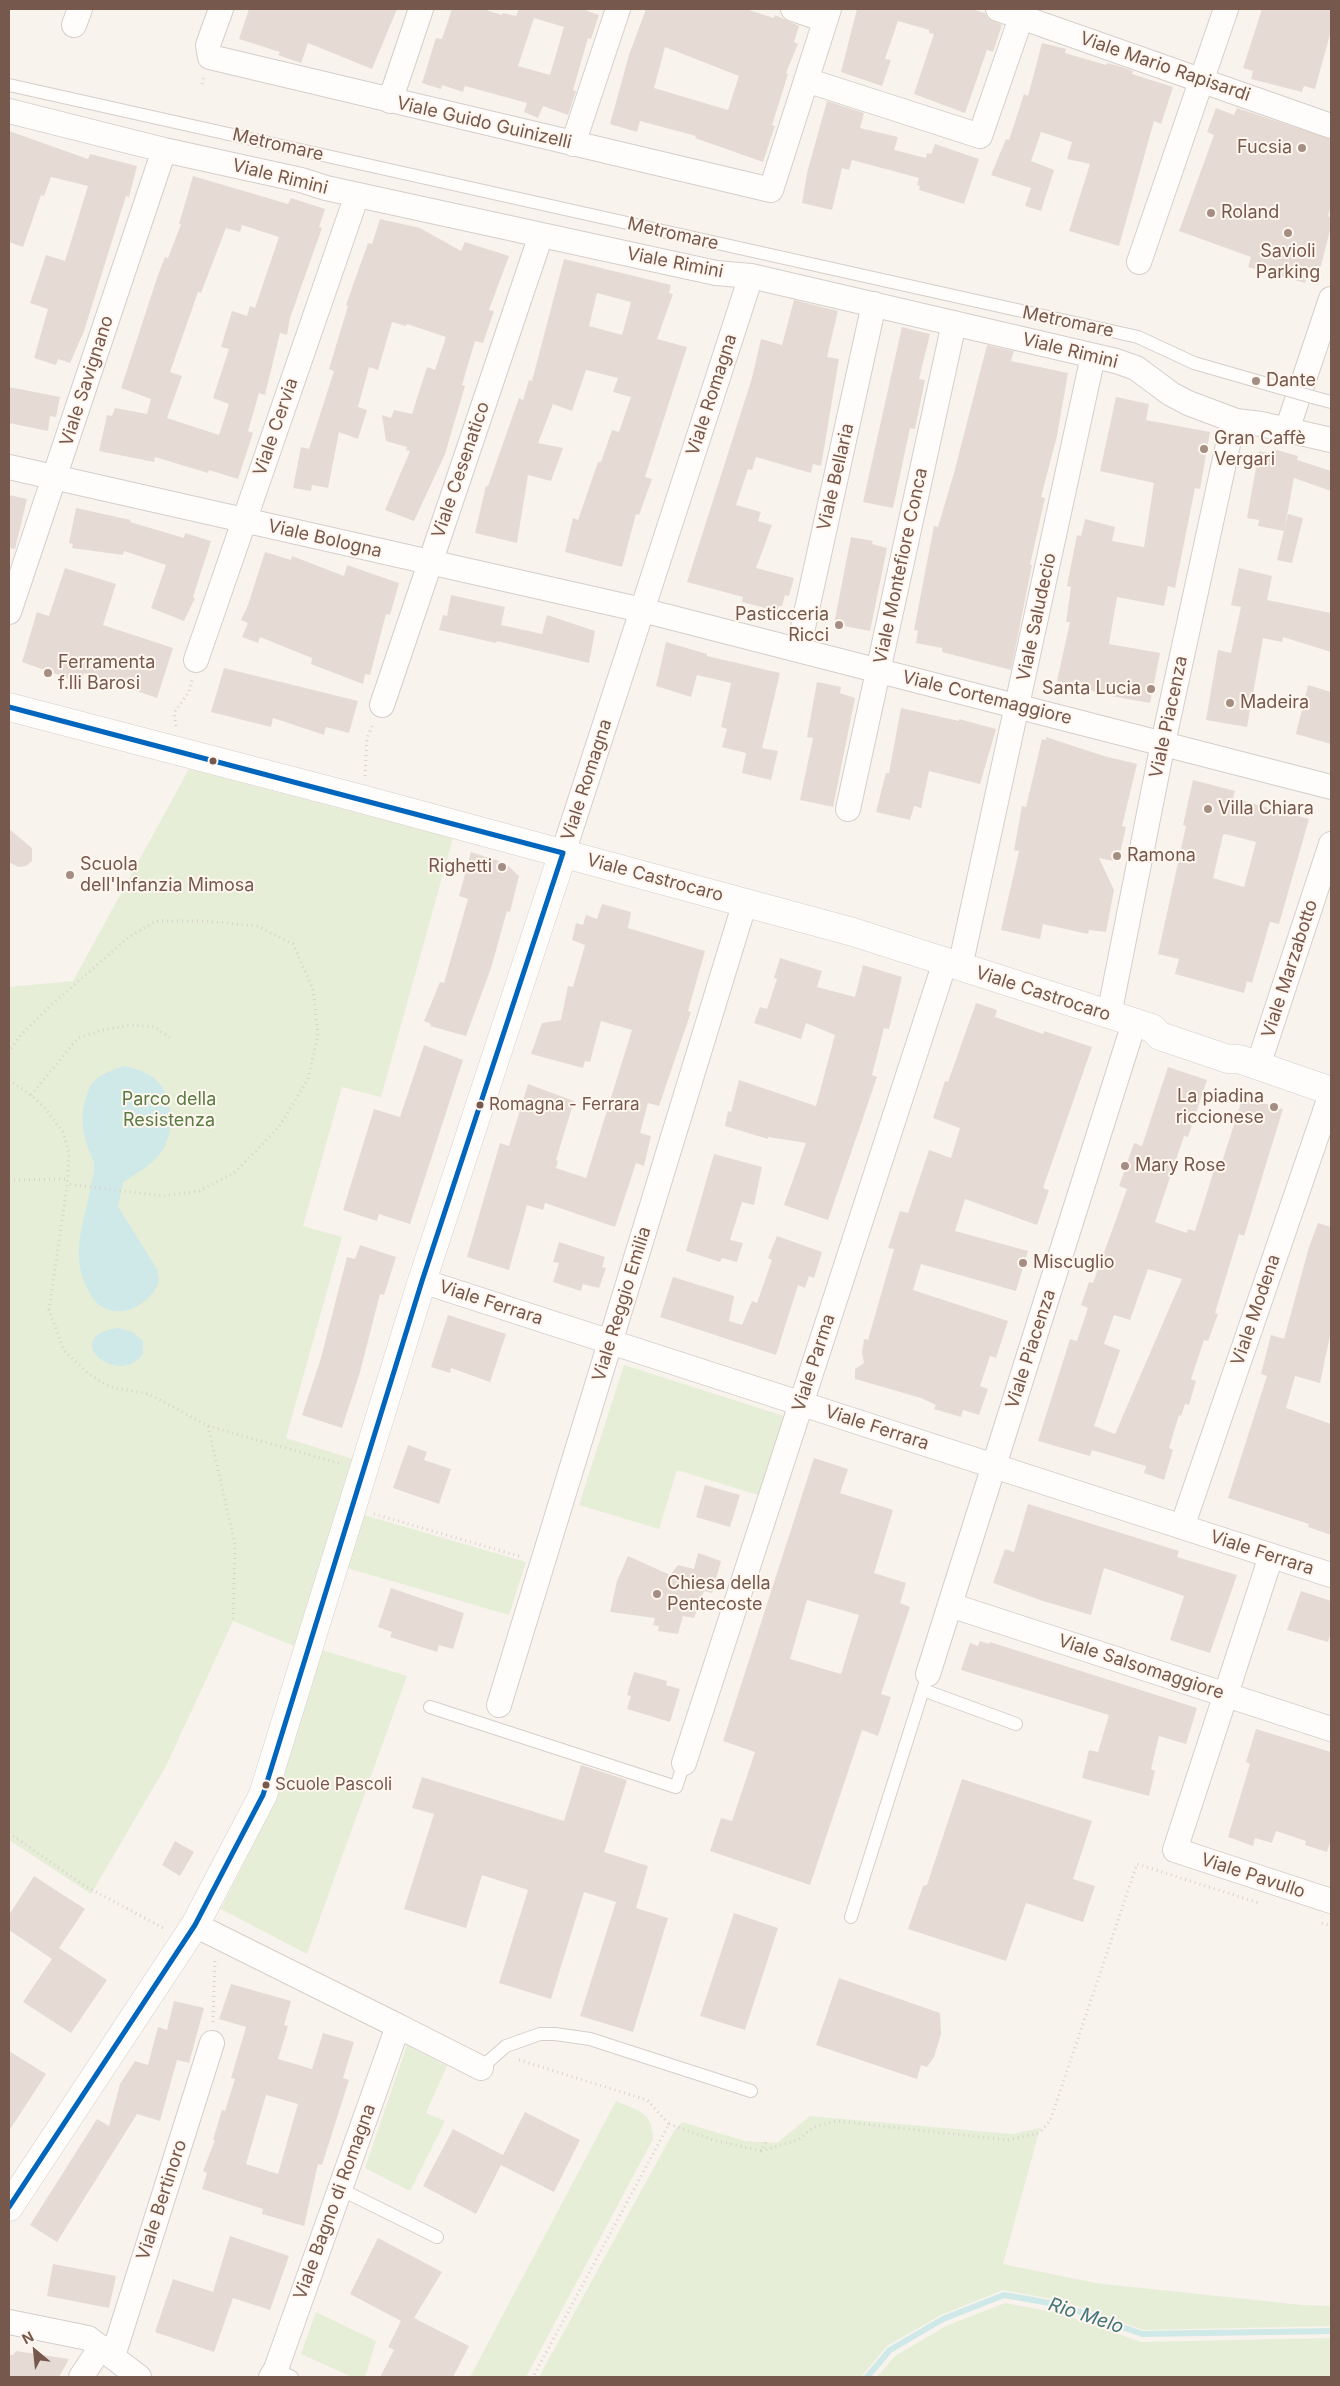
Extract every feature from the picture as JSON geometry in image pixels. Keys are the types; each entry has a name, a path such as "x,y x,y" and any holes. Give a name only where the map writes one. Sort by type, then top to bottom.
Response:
{"street":[{"name":"Viale Guido Guinizelli","path":"221,9 208,45 210,57 771,190 806,80"},
{"path":"390,101 421,9"},
{"path":"573,144 618,9"},
{"path":"793,9 827,14 806,80 980,136 1022,13"},
{"name":"Viale Mario Rapisardi","path":"998,9 1022,13 1331,126"},
{"path":"1139,262 1226,9"},
{"name":"Viale Rimini","path":"9,111 164,150 301,180 326,188 716,273 751,276 1093,356 1136,368 1171,394 1188,403 1236,422 1287,430 1331,440"},
{"name":"Viale Savignano","path":"9,612 164,150"},
{"name":"Viale Cervia","path":"196,660 357,195"},
{"name":"Viale Cesenatico","path":"382,705 541,235"},
{"name":"Viale Romagna","path":"9,2207 206,1930 204,1894 255,1791 295,1666 352,1507 422,1281 751,276"},
{"path":"1287,430 1331,299"},
{"name":"Viale Bellaria","path":"798,650 874,304"},
{"name":"Viale Montefiore Conca","path":"848,809 954,323"},
{"name":"Viale Saludecio","path":"953,964 1018,706 1093,356"},
{"name":"Viale Piacenza","path":"1108,1015 1163,743 1229,440 1236,422"},
{"name":"Viale Bologna","path":"9,467 642,610"},
{"name":"Viale Cortemaggiore","path":"642,610 1331,787"},
{"name":"Viale Castrocaro","path":"9,707 358,798 853,932 1143,1026 1164,1026 1230,1048 1249,1062 1331,1092"},
{"name":"Viale Marzabotto","path":"1249,1062 1331,844"},
{"name":"Viale Reggio Emilia","path":"496,1717 745,902"},
{"name":"Viale Parma","path":"684,1763 801,1404 953,964"},
{"name":"Viale Piacenza","path":"926,1682 994,1466 1143,1026"},
{"name":"Viale Modena","path":"1182,1527 1331,1092"},
{"name":"Viale Ferrara","path":"422,1281 1331,1575"},
{"path":"1226,1695 1271,1556"},
{"name":"Viale Salsomaggiore","path":"950,1605 1331,1729"},
{"name":"Viale Pavullo","path":"1226,1695 1175,1850 1331,1901"},
{"path":"206,1930 481,2068"},
{"name":"Viale Bagno di Romagna","path":"280,2375 340,2189 398,2026"},
{"name":"Viale Bertinoro","path":"81,2377 107,2352 212,2044"},
{"path":"9,2322 88,2338 139,2377"}],"lane":[{"name":"Metromare","path":"9,85 1138,337 1194,363 1331,402"},
{"path":"851,1917 926,1682 1016,1724"},
{"path":"430,1707 496,1717 676,1787 684,1763"},
{"path":"481,2068 506,2046 540,2034 555,2034 590,2038 751,2091"},
{"path":"340,2189 437,2237"}],"path":[{"path":"178,751 174,713 190,692 196,660"},
{"path":"358,798 366,770 367,738 382,705"},
{"path":"9,1053 18,1038 49,1007 129,937 156,921 203,921 257,926 293,944 313,989 318,1035 308,1078 279,1127 234,1173 199,1191 163,1196 67,1184"},
{"path":"31,1095 78,1038 102,1030 131,1025 155,1027 172,1038"},
{"path":"9,1080 31,1095 46,1109 63,1132 69,1153 68,1179 49,1310 64,1350 88,1373 110,1387 149,1394 208,1426 364,1471"},
{"path":"9,1180 68,1179"},
{"path":"208,1426 235,1544 233,1620"},
{"path":"352,1507 543,1563"},
{"path":"669,2124 713,2140 762,2151 798,2140 814,2127 837,2121 1008,2140 1039,2133 1050,2121 1137,1864 1265,1905"},
{"path":"1312,1920 1331,1926"},
{"path":"206,1930 212,2044"},
{"path":"762,2151 766,2142"}],"green space":[{"name":"Parco della Resistenza","path":"189,769 453,838 381,1097 342,1087 303,1226 342,1237 286,1438 353,1459 294,1646 233,1621 166,1766 91,1894 9,1840 9,987 73,981"},
{"path":"624,1365 784,1416 758,1495 677,1470 659,1529 579,1505"},
{"path":"364,1515 526,1562 509,1615 347,1568"},
{"path":"322,1650 407,1676 307,1954 221,1909 275,1801"},
{"path":"407,2045 447,2066 426,2113 445,2121 410,2191 365,2168"},
{"path":"616,2101 637,2110 647,2117 653,2139 526,2377 470,2377"},
{"path":"810,2116 1012,2134 1040,2128 1003,2264 1095,2283 1302,2305 1331,2306 1331,2326 1143,2330 1063,2301 1003,2290 941,2315 887,2346 861,2377 539,2377 674,2131 682,2122 745,2141 777,2143"},
{"path":"1005,2303 1059,2313 1141,2342 1331,2338 1331,2377 877,2377 895,2356 946,2326"},
{"path":"316,2312 376,2341 365,2377 352,2377 301,2354"}],"water":[{"path":"123,1066 147,1074 161,1086 169,1104 171,1124 166,1143 158,1156 123,1182 118,1207 157,1269 159,1279 152,1294 142,1303 134,1308 118,1311 102,1307 89,1292 83,1278 79,1251 82,1226 94,1173 93,1161 84,1132 82,1118 84,1105 91,1084 103,1074"},
{"path":"118,1328 133,1332 143,1341 143,1354 133,1363 120,1366 108,1364 99,1358 93,1349 93,1341 101,1333"}],"building":[{"path":"249,9 397,9 372,69 308,43 301,63 278,55 280,52 239,39"},
{"path":"452,9 483,9 502,15 503,13 516,16 519,9 582,9 599,15 591,39 588,38 573,90 576,91 568,115 543,106 538,118 524,112 527,103 465,86 463,92 442,85 441,89 422,83 436,38 442,39","holes":["534,18 564,27 550,75 518,66"]},
{"path":"646,9 745,9 774,18 775,15 799,26 794,42 798,44 786,73 788,74 772,125 775,126 763,162 695,138 696,136 640,121 637,132 610,124 629,55","holes":["665,47 739,76 728,110 654,88"]},
{"path":"857,9 971,9 985,13 988,18 1002,25 993,52 987,50 965,113 914,94 934,34 929,33 929,30 898,21 885,59 891,60 882,86 841,72"},
{"path":"1262,9 1331,9 1331,31 1315,89 1304,86 1302,92 1251,79 1253,71 1243,68"},
{"path":"1042,43 1066,49 1065,53 1106,65 1107,63 1122,67 1133,71 1132,74 1173,87 1161,124 1154,121 1119,246 1069,231 1090,164 1067,159 1072,142 1041,132 1031,161 1054,170 1041,211 1025,206 1031,188 991,175 1006,139 1009,140 1024,94 1028,96"},
{"path":"827,101 864,113 860,128 898,137 894,150 926,158 927,153 931,154 935,144 979,159 964,204 919,190 920,186 917,185 919,178 852,160 849,170 842,168 832,210 802,203 807,173"},
{"path":"1216,108 1234,115 1237,108 1331,139 1331,205 1328,216 1331,218 1331,226 1320,270 1307,275 1305,283 1248,267 1251,257 1179,231 1214,135 1207,132"},
{"path":"9,131 88,159 90,154 137,166 129,197 126,196 84,331 70,363 58,359 56,365 34,358 48,309 30,303 46,255 65,261 88,186 51,177 44,196 41,195 23,247 9,242"},
{"path":"193,176 288,204 291,198 325,209 319,227 322,228 290,318 287,335 280,333 265,395 259,393 248,431 253,433 238,479 209,470 208,473 155,457 154,462 99,451 107,415 112,416 115,408 147,414 151,399 121,388 158,275 165,257 168,258 181,224 179,224","holes":["242,225 279,237 255,308 250,306 247,316 232,311 221,347 229,349 213,398 229,404 219,435 167,418 182,376 170,372 198,292 201,293 226,228 240,232"]},
{"path":"380,219 420,228 461,251 465,242 509,256 489,310 494,311 483,343 475,341 462,385 465,386 445,454 414,521 385,510 410,451 406,450 407,447 386,441 382,415 391,418 394,410 412,414 427,367 435,370 446,337 407,324 406,326 392,322 378,370 369,367 358,407 367,410 358,439 339,432 328,488 312,485 311,491 293,488 301,447 309,449 334,371 329,369 348,306 346,305 368,243 372,244"},
{"path":"564,259 671,285 669,293 673,294 657,339 687,347 645,477 652,479 639,515 636,514 622,567 565,552 573,518 578,520 598,462 601,462 612,430 619,432 631,397 613,392 618,378 586,370 572,411 553,404 538,443 563,448 551,481 528,475 517,543 475,533 486,486 488,486 519,398 523,400 529,380 532,381","holes":["597,293 631,302 622,335 589,326"]},
{"path":"794,300 838,311 827,357 839,359 821,466 813,464 811,473 756,457 752,470 748,469 736,505 761,512 758,521 772,525 756,568 794,578 789,596 785,595 782,606 779,606 777,611 742,602 743,597 687,582 752,378 761,339 782,345"},
{"path":"902,327 930,334 919,379 925,380 915,429 910,428 893,508 863,502"},
{"path":"987,345 1014,351 1011,361 1068,373 1057,436 1041,497 1045,498 1030,565 1032,565 1011,670 942,652 942,648 916,643 918,631 914,630 934,526 938,527 954,473"},
{"path":"9,387 60,397 56,417 50,416 48,431 9,423"},
{"path":"1116,397 1149,404 1146,420 1210,432 1200,489 1195,488 1175,588 1168,586 1164,606 1117,597 1109,644 1160,653 1150,703 1111,696 1057,681 1070,622 1066,622 1071,587 1067,586 1077,535 1081,536 1085,519 1115,527 1112,541 1144,547 1154,483 1100,471"},
{"path":"1273,449 1298,456 1297,460 1331,471 1331,491 1294,478 1284,531 1258,526 1259,520 1247,518 1259,451 1272,454"},
{"path":"9,495 27,499 15,549 9,548"},
{"path":"76,508 131,520 130,522 184,538 185,533 211,541 193,597 195,598 184,621 151,608 166,565 124,551 123,555 72,548 73,544 69,543"},
{"path":"1288,514 1303,518 1292,563 1277,560"},
{"path":"851,537 873,541 872,544 887,548 870,631 834,624"},
{"path":"265,552 291,560 292,556 344,576 347,565 399,583 390,615 386,614 370,675 365,674 363,684 311,664 312,658 260,637 258,643 242,637 248,623 241,620 248,605"},
{"path":"65,568 116,584 103,625 173,648 157,698 84,673 81,683 22,662 37,612 49,616"},
{"path":"1239,568 1272,576 1267,600 1331,613 1331,652 1283,637 1282,642 1263,638 1247,727 1206,720 1218,650 1231,653 1241,607 1231,605"},
{"path":"451,595 505,607 501,625 542,634 547,615 595,631 589,663 497,641 496,643 439,630 443,615 447,616"},
{"path":"666,642 707,654 707,656 780,673 762,748 778,751 771,780 742,773 746,753 722,747 727,729 721,727 731,683 697,675 691,697 656,686"},
{"path":"224,668 358,701 349,733 326,727 324,735 273,718 271,727 211,712"},
{"path":"817,682 841,687 840,693 855,698 833,807 800,800 813,738 807,737"},
{"path":"1308,685 1331,692 1331,744 1296,734"},
{"path":"901,708 959,721 959,719 996,729 980,784 929,771 921,808 914,806 910,820 876,812 886,773 889,773"},
{"path":"1046,737 1104,756 1137,764 1122,826 1126,827 1118,862 1099,858 1114,890 1106,932 1089,930 1088,934 1043,924 1040,939 1001,930 1019,851 1014,850 1022,806 1026,807 1042,739 1046,740"},
{"path":"1193,780 1235,791 1233,798 1309,819 1279,924 1270,922 1252,983 1247,981 1244,993 1175,974 1179,959 1158,954 1186,826 1183,825","holes":["1223,835 1256,842 1244,887 1213,878"]},
{"path":"9,829 32,848 32,861 26,866 18,867 9,862"},
{"path":"471,852 505,863 519,876 510,912 507,911 491,968 466,1036 430,1026 431,1024 424,1021 440,982 444,983 468,899 459,896"},
{"path":"602,904 631,912 628,928 705,951 688,1011 691,1012 659,1106 648,1103 640,1133 651,1136 644,1166 636,1163 615,1227 545,1203 543,1210 527,1205 509,1270 467,1257 500,1143 509,1146 528,1084 574,1101 556,1160 558,1161 556,1168 586,1178 632,1030 601,1021 590,1062 585,1061 583,1068 531,1054 542,1023 561,1020 568,986 573,987 585,945 572,940 576,923 583,925 586,915 597,919"},
{"path":"780,958 822,971 817,987 855,997 863,965 902,977 889,1029 884,1028 872,1075 877,1077 828,1220 784,1205 806,1143 768,1137 768,1139 725,1126 728,1111 731,1112 739,1080 816,1106 835,1035 806,1023 801,1039 754,1023 760,1007 767,1009 777,979 774,978"},
{"path":"976,1003 997,1010 995,1017 1043,1034 1044,1031 1092,1047 1043,1188 1049,1190 1037,1225 965,1199 955,1231 1028,1251 1016,1291 921,1264 913,1290 1008,1321 996,1358 990,1356 980,1386 988,1389 979,1415 963,1410 961,1417 934,1409 936,1405 921,1398 855,1379 855,1369 864,1363 862,1353 864,1339 868,1340 894,1249 888,1248 900,1211 908,1213 929,1150 951,1158 960,1128 933,1118 945,1081 948,1082"},
{"path":"424,1045 463,1060 410,1224 379,1214 377,1221 343,1210 374,1109 400,1117"},
{"path":"1168,1067 1207,1080 1188,1137 1184,1136 1155,1222 1187,1233 1188,1229 1195,1231 1215,1167 1220,1168 1243,1097 1283,1109 1244,1236 1239,1234 1215,1313 1218,1314 1208,1341 1204,1340 1191,1379 1196,1381 1189,1405 1185,1404 1181,1416 1179,1415 1169,1448 1173,1450 1164,1480 1144,1473 1146,1466 1092,1450 1090,1456 1038,1441 1070,1339 1077,1341 1088,1308 1081,1305 1089,1282 1093,1283 1127,1189 1119,1186 1134,1143 1142,1146","holes":["1148,1269 1182,1279 1115,1434 1094,1426 1120,1350 1104,1344 1114,1315 1130,1320"]},
{"path":"714,1154 762,1167 754,1205 742,1202 730,1240 743,1243 737,1262 722,1258 720,1262 686,1251"},
{"path":"1318,1223 1331,1227 1331,1331 1320,1383 1295,1376 1286,1408 1331,1424 1331,1535 1308,1527 1309,1524 1228,1498 1267,1376 1261,1374 1271,1335 1284,1339 1309,1247"},
{"path":"777,1236 822,1252 814,1278 809,1276 805,1288 798,1285 776,1355 660,1317 673,1277 734,1296 729,1321 742,1325 752,1301 757,1303 772,1260 768,1258"},
{"path":"559,1242 605,1257 602,1267 606,1268 599,1288 583,1284 581,1291 553,1282 559,1263 553,1262"},
{"path":"360,1245 396,1257 384,1295 380,1294 360,1372 342,1428 302,1415 321,1358 347,1257 355,1259"},
{"path":"448,1315 506,1334 490,1382 451,1368 450,1373 431,1367"},
{"path":"408,1445 427,1452 424,1460 451,1469 439,1504 393,1488"},
{"path":"814,1458 848,1469 840,1493 893,1510 874,1573 906,1583 900,1603 910,1607 881,1694 891,1697 878,1736 862,1730 810,1885 710,1851 721,1818 732,1821 755,1752 723,1741","holes":["807,1600 859,1615 841,1674 790,1659"]},
{"path":"705,1485 740,1495 730,1527 696,1517"},
{"path":"1028,1504 1179,1551 1177,1557 1237,1575 1210,1653 1170,1640 1184,1596 1104,1568 1091,1615 1043,1601 993,1583 1005,1549 1014,1552"},
{"name":"Chiesa della Pentecoste","path":"698,1553 721,1561 712,1593 704,1591 694,1618 683,1616 678,1634 658,1631 659,1626 653,1625 655,1618 610,1612 617,1581 628,1556 670,1575 678,1565 694,1569"},
{"path":"391,1588 464,1613 453,1649 439,1645 437,1652 390,1637 392,1632 378,1627"},
{"path":"1301,1591 1331,1601 1331,1633 1328,1642 1287,1630"},
{"path":"980,1641 989,1644 990,1642 1197,1708 1186,1744 1159,1736 1151,1769 1155,1771 1149,1796 1082,1778 1089,1750 1098,1752 1109,1715 961,1670 970,1643 978,1646"},
{"path":"634,1672 667,1681 666,1685 680,1689 670,1722 627,1709 631,1696 627,1695"},
{"path":"1256,1729 1331,1752 1331,1839 1327,1852 1305,1845 1306,1841 1276,1831 1272,1843 1255,1838 1253,1846 1228,1837 1250,1764 1246,1762"},
{"path":"581,1765 627,1780 604,1852 648,1866 636,1908 668,1918 633,2032 580,2016 616,1902 584,1892 551,1999 499,1983 528,1890 482,1875 466,1928 404,1909 434,1814 412,1808 422,1777 564,1821"},
{"path":"962,1779 1092,1821 1073,1879 1095,1886 1083,1922 1026,1903 1006,1961 908,1929 923,1886 927,1885"},
{"path":"175,1841 194,1852 180,1876 162,1865"},
{"path":"34,1876 85,1909 59,1948 107,1980 71,2033 23,2002 52,1959 9,1930 9,1915"},
{"path":"734,1913 778,1928 745,2030 700,2016"},
{"path":"839,1978 940,2013 941,2034 934,2057 927,2067 921,2065 917,2079 816,2045"},
{"path":"231,1984 291,2001 284,2025 288,2026 278,2059 312,2069 323,2033 354,2042 343,2078 349,2080 322,2165 318,2164 304,2226 262,2214 263,2209 202,2189 207,2173 203,2171 215,2140 213,2140 222,2110 225,2111 235,2079 231,2078 246,2027 219,2019","holes":["266,2095 298,2104 278,2174 246,2164"]},
{"path":"174,2001 204,2008 189,2063 177,2060 160,2121 137,2114 57,2242 30,2225 97,2119 109,2126 120,2084 135,2061 148,2065 158,2027 167,2030"},
{"path":"9,2051 46,2074 9,2131"},
{"path":"525,2112 580,2140 554,2192 501,2165 476,2214 423,2186 453,2129 503,2155"},
{"path":"230,2236 289,2256 270,2310 233,2298 214,2352 155,2332 173,2279 213,2292"},
{"path":"378,2238 442,2272 414,2318 469,2346 453,2377 380,2377 394,2350 388,2347 401,2321 350,2294"},
{"path":"53,2264 116,2276 109,2308 47,2296"},
{"path":"16,2351 69,2359 59,2377 9,2377 9,2355 13,2355"}],"waterway":[{"name":"Rio Melo","path":"867,2377 890,2350 943,2319 1004,2295 1061,2305 1142,2334 1331,2331"}],"transit line":[{"path":"9,707 563,853"},
{"path":"9,2207 195,1925 263,1795 422,1281 563,853"}],"place":[{"name":"Fucsia","path":"1302,148"},
{"name":"Roland","path":"1211,213"},
{"name":"Savioli Parking","path":"1288,233"},
{"name":"Dante","path":"1256,381"},
{"name":"Gran Caffè Vergari","path":"1204,449"},
{"name":"Pasticceria Ricci","path":"839,625"},
{"name":"Ferramenta f.lli Barosi","path":"48,673"},
{"name":"Santa Lucia","path":"1151,689"},
{"name":"Madeira","path":"1230,703"},
{"name":"Villa Chiara","path":"1208,809"},
{"name":"Ramona","path":"1117,856"},
{"name":"Righetti","path":"502,867"},
{"name":"Scuola dell'Infanzia Mimosa","path":"70,875"},
{"name":"Romagna - Ferrara","path":"480,1105"},
{"name":"La piadina riccionese","path":"1274,1107"},
{"name":"Mary Rose","path":"1125,1166"},
{"name":"Miscuglio","path":"1023,1263"},
{"name":"Chiesa della Pentecoste","path":"657,1594"},
{"name":"Scuole Pascoli","path":"266,1785"}]}
